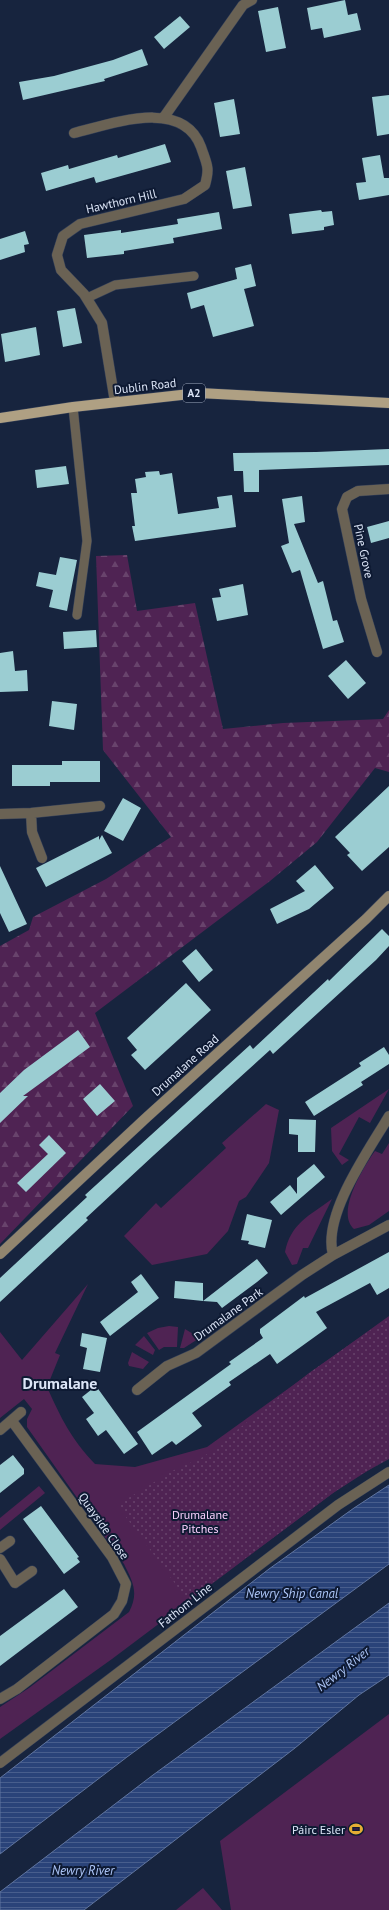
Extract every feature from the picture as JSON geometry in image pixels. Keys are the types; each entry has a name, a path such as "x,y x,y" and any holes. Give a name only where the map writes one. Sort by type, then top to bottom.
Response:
{"main road":[{"name":"Dublin Road","path":"0,418 73,407 199,393 389,403"},
{"name":"Drumalane Road","path":"0,1254 147,1117 389,896"}],"street":[{"path":"164,118 242,2 252,0"},
{"name":"Hawthorn Hill","path":"74,133 134,119 164,118 182,123 199,140 209,170 205,185 184,199 80,224 63,236 57,255 61,270 87,298 102,323 115,402"},
{"name":"Pine Grove","path":"378,652 361,599 342,509 347,497 358,491 389,489"},
{"path":"0,814 31,813 100,806"},
{"path":"31,813 32,832 42,858"},
{"path":"333,1255 331,1248 332,1227 344,1195 361,1162 389,1116"},
{"name":"Drumalane Park","path":"137,1390 167,1366 196,1353 302,1275 333,1255 388,1226"},
{"path":"0,1430 21,1412"},
{"name":"Quayside Close","path":"0,1699 17,1690 114,1614 122,1601 126,1584 112,1557 12,1421"},
{"name":"Fathom Line","path":"0,1763 332,1510 389,1472"},
{"path":"0,1548 10,1541"},
{"path":"0,1559 9,1571 15,1583 32,1571"},
{"path":"0,1577 9,1571"}],"lane":[{"path":"87,298 115,286 194,276"},
{"path":"73,407 87,541 77,615"}],"green space":[{"path":"127,555 137,611 195,603 223,729 283,723 383,719 389,710 389,772 375,768 317,842 270,881 95,1013 133,1106 0,1244 0,946 29,930 33,917 106,879 171,837 103,750 96,556"},
{"path":"389,1089 370,1123 359,1117 339,1154 349,1160 342,1165 332,1151 331,1128"},
{"path":"266,1104 279,1110 269,1163 246,1197 239,1201 228,1231 207,1254 152,1265 124,1236 156,1203 161,1208 226,1148 222,1143"},
{"path":"389,1143 389,1211 369,1225 354,1229 349,1222 348,1212 349,1201 353,1190 364,1167 375,1151 382,1154"},
{"path":"332,1199 308,1248 303,1248 297,1264 292,1265 285,1252 288,1242 296,1227"},
{"name":"Drumalane Pitches","path":"88,1284 55,1353 60,1355 47,1387 67,1428 79,1446 95,1464 135,1467 207,1447 389,1316 389,1346 372,1468 333,1493 112,1659 0,1739 0,1707 29,1688 129,1612 134,1599 134,1588 124,1564 27,1427 27,1419 32,1409 24,1399 0,1418 0,1332 22,1360"},
{"name":"Drumalane Pitches","path":"389,1317 389,1459 358,1476 333,1493 188,1601 117,1505 172,1471 203,1457 309,1373"},
{"path":"169,1326 178,1327 177,1347 164,1347 159,1350 147,1333 158,1328"},
{"path":"185,1329 198,1337 198,1339 184,1348 180,1348"},
{"path":"144,1336 155,1350 153,1355 135,1345"},
{"path":"132,1352 149,1362 143,1369 129,1366 128,1363"},
{"path":"39,1486 45,1493 0,1530 0,1518"},
{"path":"389,1714 389,1910 231,1910 220,1841"},
{"path":"203,1888 222,1910 176,1910"}],"water":[{"name":"Newry Ship Canal","path":"389,1485 389,1564 127,1757 0,1854 0,1778 269,1569 354,1508"},
{"name":"Newry River","path":"389,1603 389,1675 359,1695 295,1748 84,1910 0,1910 0,1892 153,1775"}],"building":[{"path":"345,0 348,15 357,13 361,30 324,38 322,28 311,30 307,8"},
{"path":"278,7 286,48 266,52 258,11"},
{"path":"180,16 190,27 164,49 154,37"},
{"path":"142,49 148,65 104,79 105,81 23,100 19,82 54,76 113,60"},
{"path":"389,95 389,134 377,136 372,97"},
{"path":"234,99 240,134 220,137 214,103"},
{"path":"165,144 171,162 96,183 94,177 46,191 41,173 68,165 69,169 117,155 118,158"},
{"path":"380,155 384,178 389,178 389,195 359,200 356,183 366,182 362,158"},
{"path":"245,167 252,206 233,209 226,171"},
{"path":"321,210 322,212 332,211 334,225 324,227 324,230 292,234 289,214"},
{"path":"219,212 222,229 173,238 174,243 124,251 124,254 87,258 84,235 121,230 121,233 178,224 177,219"},
{"path":"25,231 29,244 24,245 25,252 0,260 0,239"},
{"path":"251,264 256,286 244,289 254,326 213,337 204,305 191,309 187,293 237,279 235,268"},
{"path":"75,308 82,343 63,347 57,311"},
{"path":"36,327 40,355 5,362 1,334"},
{"path":"389,449 389,465 259,470 259,492 244,492 243,471 234,471 233,453"},
{"path":"66,466 69,484 37,488 35,470"},
{"path":"159,471 160,475 172,473 178,514 219,508 217,497 232,495 236,527 135,541 132,526 135,526 131,493 137,493 135,479 146,477 145,472"},
{"path":"302,496 305,522 294,524 318,583 323,581 333,621 337,620 344,642 323,649 300,570 292,573 281,546 289,543 282,499"},
{"path":"389,521 389,538 371,543 367,527"},
{"path":"60,557 77,560 67,611 49,607 53,590 36,586 39,572 56,575"},
{"path":"243,584 248,615 217,621 212,598 221,597 219,589"},
{"path":"96,630 97,647 64,649 63,632"},
{"path":"13,651 15,671 27,670 28,691 0,692 0,653"},
{"path":"346,660 366,683 348,699 328,676"},
{"path":"52,701 77,704 74,730 49,726"},
{"path":"62,761 100,761 100,782 50,782 50,786 12,786 12,765 62,765"},
{"path":"389,786 389,847 362,871 347,855 350,853 335,837"},
{"path":"123,798 141,808 123,841 104,831"},
{"path":"102,835 112,853 46,887 36,868 99,836 99,840"},
{"path":"315,865 334,888 309,909 277,924 270,909 305,891 296,881"},
{"path":"0,866 27,924 9,932 0,913"},
{"path":"382,929 389,936 389,946 376,960 273,1054 270,1050 154,1155 86,1218 88,1220 0,1302 0,1278 87,1197 85,1195 250,1045 253,1049 328,979 329,981"},
{"path":"196,949 213,970 199,982 182,961"},
{"path":"186,983 211,1010 145,1070 131,1055 137,1050 127,1038"},
{"path":"78,1030 90,1047 23,1096 28,1096 0,1123 0,1093 24,1070"},
{"path":"384,1047 389,1055 389,1064 361,1082 363,1085 314,1116 305,1102 361,1066 359,1063"},
{"path":"100,1084 115,1101 97,1116 83,1099"},
{"path":"289,1119 316,1120 315,1152 298,1152 298,1135 289,1134"},
{"path":"49,1135 66,1153 26,1192 17,1183 48,1154 39,1145"},
{"path":"314,1164 325,1177 281,1215 270,1202 290,1185 297,1194 297,1178"},
{"path":"247,1214 272,1220 265,1248 248,1244 249,1241 241,1240"},
{"path":"389,1252 389,1288 377,1295 370,1283 316,1312 327,1328 277,1364 270,1354 229,1382 231,1385 192,1413 202,1426 176,1445 172,1441 152,1455 137,1432 231,1364 229,1362 263,1338 260,1333 260,1329 304,1296 305,1298"},
{"path":"257,1259 268,1273 257,1282 222,1308 217,1302 203,1301"},
{"path":"141,1274 159,1298 110,1336 100,1322 138,1292 131,1282"},
{"path":"175,1281 203,1283 203,1301 174,1298"},
{"path":"82,1333 107,1338 100,1372 83,1369 87,1348 80,1346"},
{"path":"96,1386 138,1444 124,1454 106,1430 98,1436 86,1419 94,1413 82,1397"},
{"path":"13,1455 24,1469 24,1474 0,1493 0,1465"},
{"path":"41,1506 79,1557 77,1558 80,1562 64,1574 23,1519"},
{"path":"64,1589 78,1607 0,1666 0,1636"}],"place":[{"name":"Páirc Esler","path":"356,1829"}],"district":[{"name":"Drumalane","path":"60,1383"}]}
